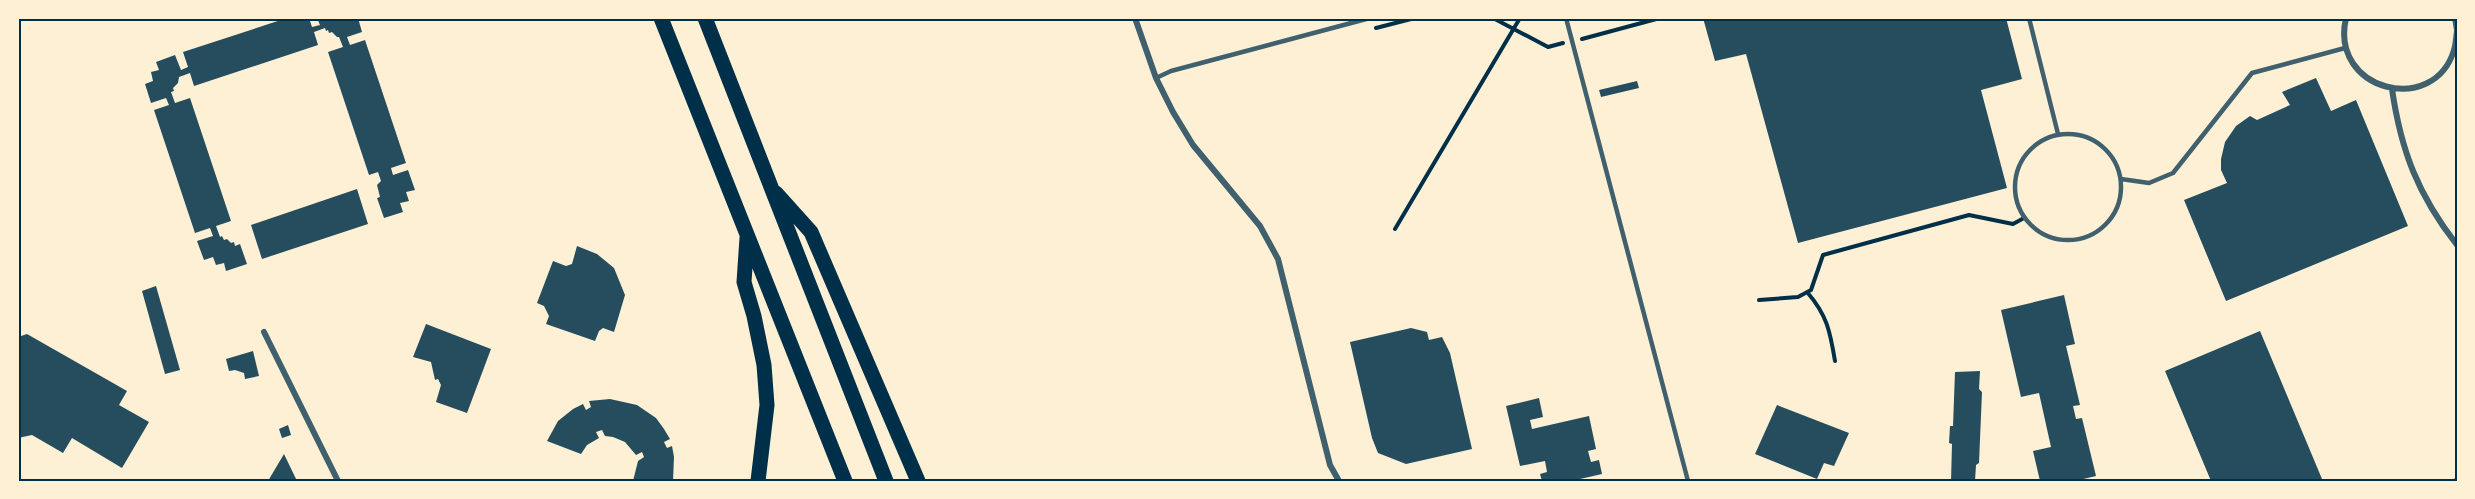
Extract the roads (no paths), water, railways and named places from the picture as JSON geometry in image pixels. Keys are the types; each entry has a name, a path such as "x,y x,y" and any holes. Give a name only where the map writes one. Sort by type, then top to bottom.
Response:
{"highway":[{"path":"661,18 748,232 845,481"},
{"path":"705,18 886,481"},
{"path":"769,185 811,232 918,481"},
{"path":"748,232 744,282 764,364 767,405 759,481"}],"street":[{"path":"1135,18 1156,78 1193,145 1231,195 1260,226 1270,242 1282,274 1330,465 1339,481"},
{"path":"2346,18 2343,29 2345,48 2352,63 2362,75 2376,84 2392,89 2412,88 2430,81 2445,68 2454,50 2457,31 2454,18"},
{"path":"2392,89 2397,128 2412,171 2435,217 2457,245"},
{"path":"264,332 338,481"}],"lane":[{"path":"1156,78 1171,71 1370,18"},
{"path":"1566,18 1688,481"},
{"path":"2029,18 2058,134"},
{"path":"2121,179 2149,183 2173,172 2253,73 2345,48"},
{"path":"2058,134 2075,134 2092,139 2106,149 2116,163 2121,179 2120,197 2114,213 2103,227 2088,236 2070,240 2053,238 2037,230 2024,218 2016,202 2014,184 2018,167 2028,152 2041,140 2058,134"}]}
